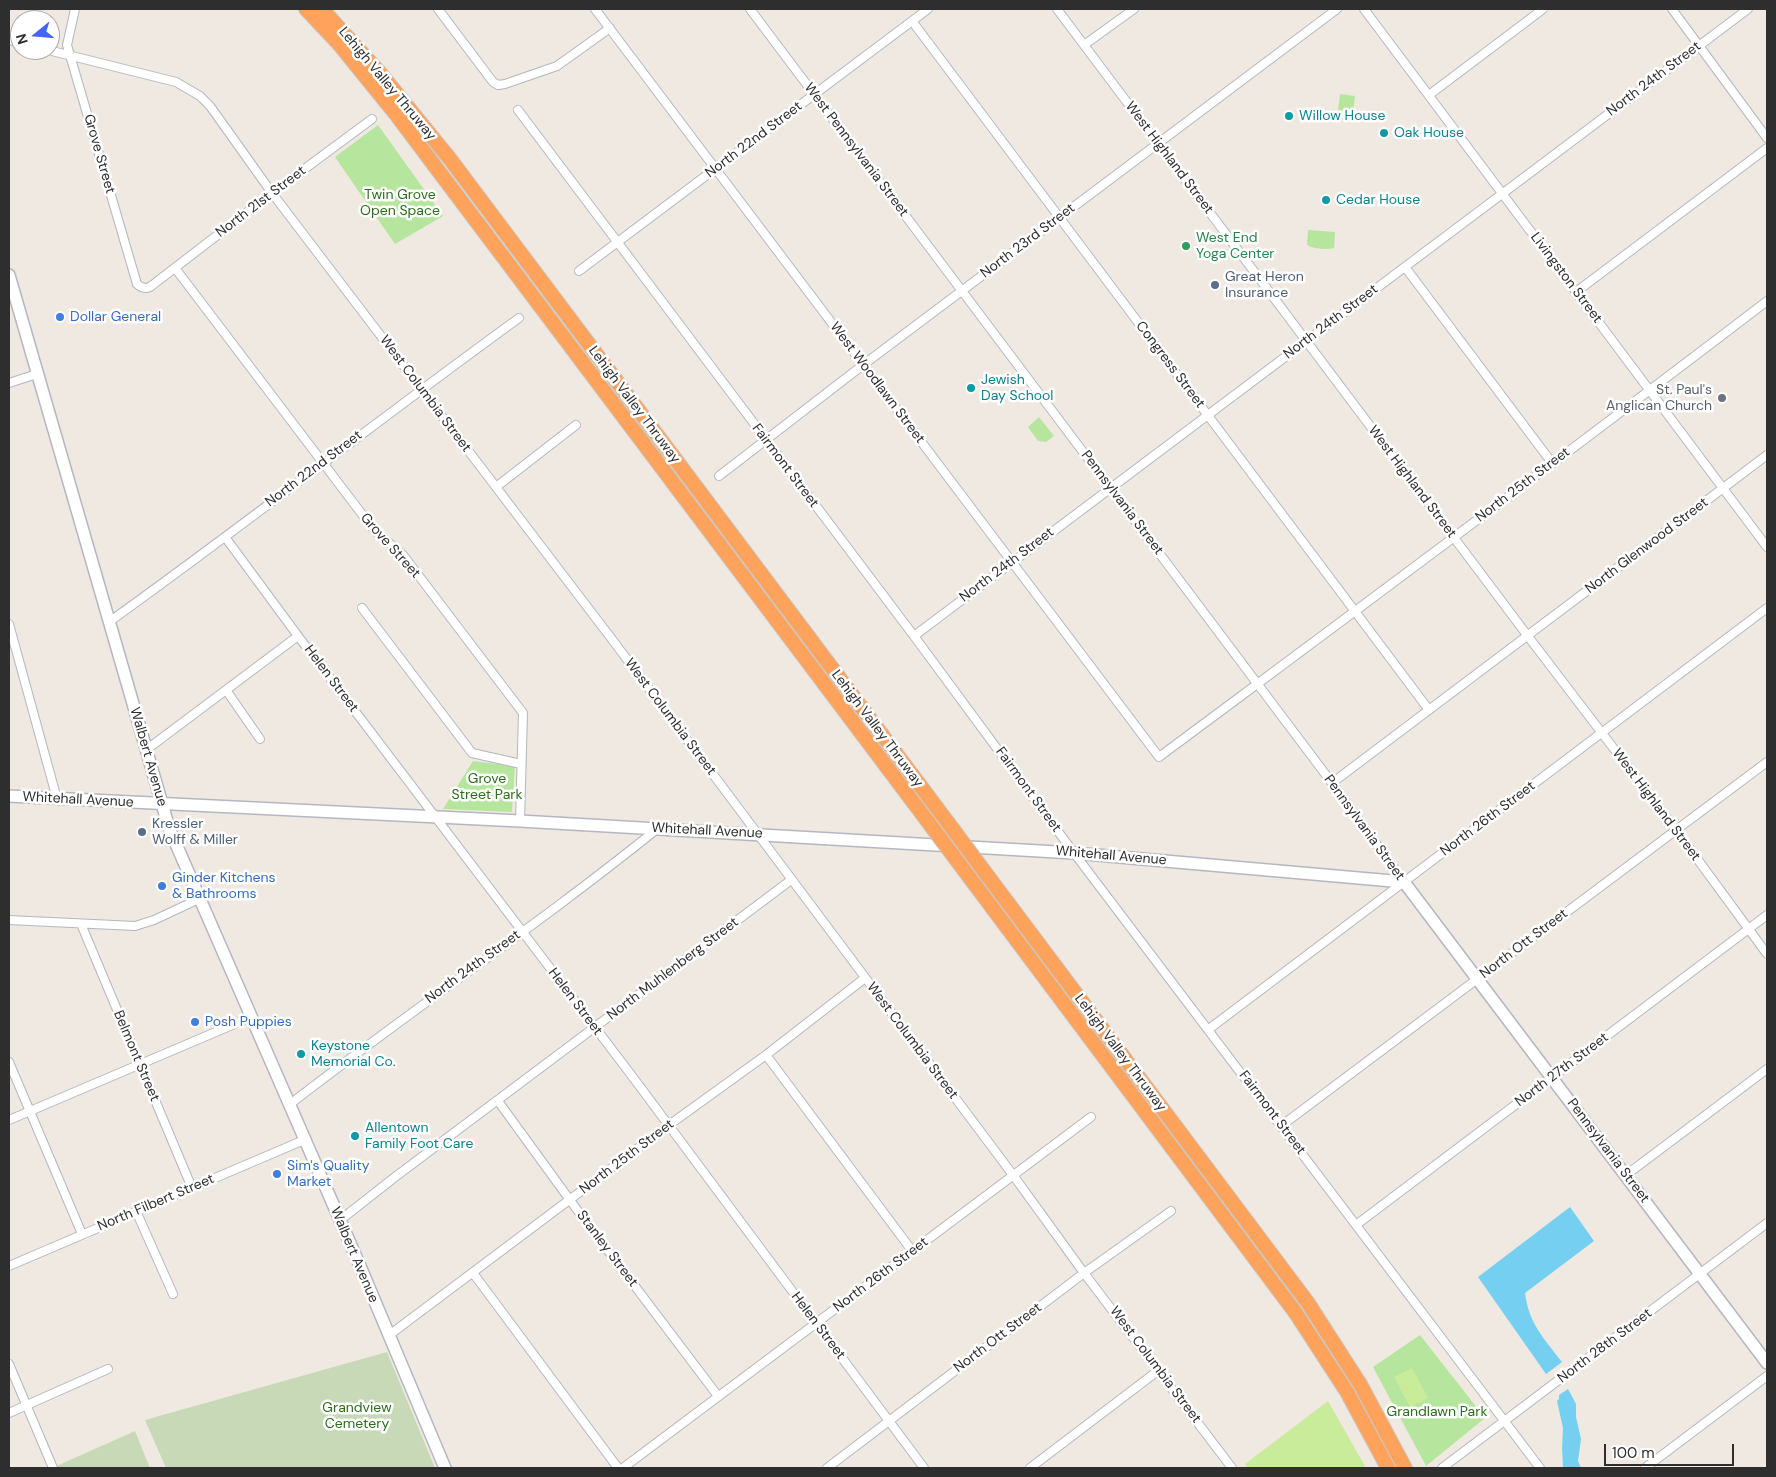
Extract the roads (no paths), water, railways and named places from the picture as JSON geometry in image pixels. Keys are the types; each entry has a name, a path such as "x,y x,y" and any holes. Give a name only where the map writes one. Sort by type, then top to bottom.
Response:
{"highway":[{"name":"Lehigh Valley Thruway","path":"306,9 339,44 395,113 1295,1312 1347,1392 1388,1468"},
{"name":"Lehigh Valley Thruway","path":"322,9 380,73 450,159 1308,1303 1360,1384 1405,1468"}],"street":[{"name":"Grove Street","path":"75,9 67,45 137,284 145,288 150,287"},
{"path":"438,9 493,82 498,85 557,66 610,28"},
{"name":"West Woodlawn Street","path":"595,9 1159,758"},
{"name":"West Pennsylvania Street","path":"750,9 962,291"},
{"name":"North 22nd Street","path":"579,271 928,9"},
{"name":"West Highland Street","path":"1057,9 1527,635 1676,830 1767,954"},
{"path":"1084,45 1134,9"},
{"name":"North 23rd Street","path":"719,476 863,365 1337,9"},
{"name":"Livingston Street","path":"1364,9 1767,547"},
{"path":"1429,95 1543,9"},
{"path":"1672,9 1767,138"},
{"name":"North 24th Street","path":"914,636 1011,561 1748,9"},
{"name":"Congress Street","path":"912,21 1429,710"},
{"name":"West Columbia Street","path":"60,53 176,82 189,88 210,106 272,193 758,834 1084,1273 1232,1468"},
{"name":"Fairmont Street","path":"518,110 914,636 1074,853 1540,1468"},
{"name":"North 21st Street","path":"150,287 372,119"},
{"path":"1576,292 1767,148"},
{"path":"1405,267 1552,463"},
{"name":"Grove Street","path":"175,268 374,530 402,556 523,712 520,821"},
{"name":"Walbert Avenue","path":"9,275 169,828 445,1468"},
{"name":"Pennsylvania Street","path":"962,291 1767,1363"},
{"name":"North 25th Street","path":"1159,758 1356,612 1453,536 1767,301"},
{"name":"North 22nd Street","path":"109,622 519,318"},
{"path":"9,382 37,374"},
{"path":"496,487 576,425"},
{"name":"North Glenwood Street","path":"1332,783 1767,455"},
{"name":"Helen Street","path":"224,537 669,1125 924,1468"},
{"path":"362,608 472,753 521,764"},
{"name":"North 26th Street","path":"1208,1029 1767,608"},
{"path":"9,624 57,799"},
{"path":"146,750 298,636"},
{"path":"226,690 260,739"},
{"name":"North Ott Street","path":"1282,1126 1767,762"},
{"name":"Whitehall Avenue","path":"9,796 435,816 1074,853 1404,882"},
{"name":"North 24th Street","path":"289,1105 397,1022 522,932 657,829"},
{"name":"North Muhlenberg Street","path":"340,1221 395,1177 791,880"},
{"path":"9,920 135,926 154,920 200,899"},
{"name":"North 27th Street","path":"1356,1225 1767,915"},
{"name":"Belmont Street","path":"81,924 192,1188"},
{"name":"North 25th Street","path":"388,1336 669,1125 766,1055 865,978"},
{"path":"9,1120 251,1017"},
{"path":"766,1055 913,1252"},
{"path":"9,1062 82,1234"},
{"path":"1626,1175 1767,1069"},
{"name":"Stanley Street","path":"498,1101 718,1396"},
{"name":"North 26th Street","path":"623,1468 1091,1117"},
{"name":"North Filbert Street","path":"9,1266 304,1140"},
{"path":"136,1211 173,1294"},
{"name":"North Ott Street","path":"827,1468 1084,1273 1171,1211"},
{"name":"North 28th Street","path":"1442,1468 1767,1223"},
{"path":"473,1273 618,1468"},
{"path":"9,1364 53,1468"},
{"path":"9,1413 108,1369"},
{"path":"1030,1468 1159,1370"},
{"path":"1645,1468 1767,1376"}],"water":[{"path":"1570,1207 1594,1241 1525,1293 1533,1322 1562,1362 1546,1374 1478,1277"},
{"path":"1568,1389 1576,1404 1576,1417 1581,1439 1578,1461 1581,1468 1563,1467 1563,1428 1557,1401 1559,1395"}],"place":[{"name":"Willow House","path":"1289,116"},
{"name":"Oak House","path":"1384,133"},
{"name":"Cedar House","path":"1326,200"},
{"name":"West End Yoga Center","path":"1186,246"},
{"name":"Great Heron Insurance","path":"1215,285"},
{"name":"Dollar General","path":"60,317"},
{"name":"Jewish Day School","path":"971,388"},
{"name":"St. Paul's Anglican Church","path":"1722,398"},
{"name":"Kressler Wolff & Miller","path":"142,832"},
{"name":"Ginder Kitchens & Bathrooms","path":"162,886"},
{"name":"Posh Puppies","path":"195,1022"},
{"name":"Keystone Memorial Co.","path":"301,1054"},
{"name":"Allentown Family Foot Care","path":"355,1136"},
{"name":"Sim's Quality Market","path":"277,1174"}],"park label":[{"name":"Twin Grove Open Space","path":"400,204"},
{"name":"Grove Street Park","path":"487,788"},
{"name":"Grandlawn Park","path":"1437,1412"},
{"name":"Grandview Cemetery","path":"357,1416"}]}
